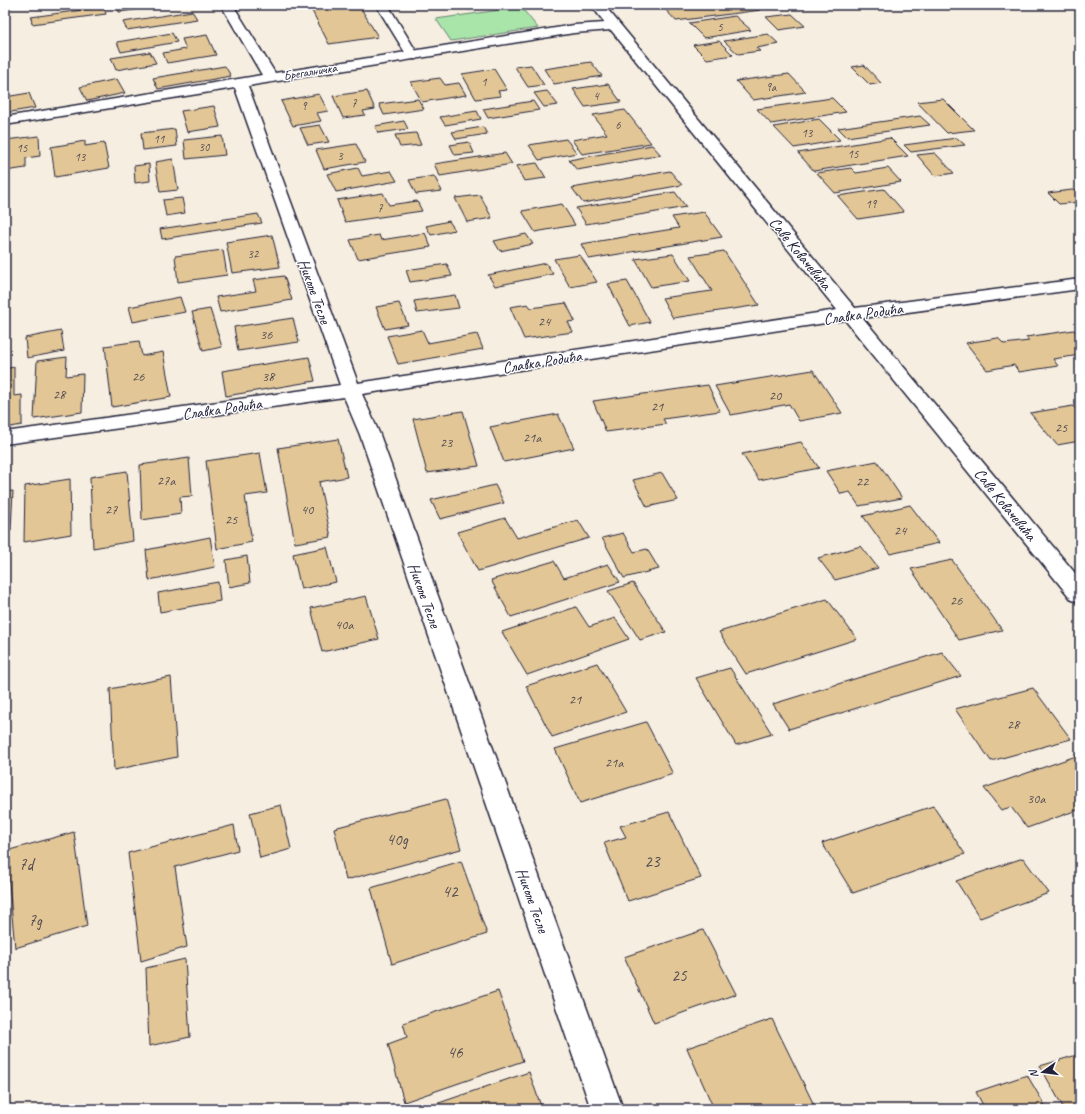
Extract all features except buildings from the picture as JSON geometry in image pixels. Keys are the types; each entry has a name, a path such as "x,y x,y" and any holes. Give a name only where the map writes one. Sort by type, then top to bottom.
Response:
{"street":[{"path":"228,5 270,77"},
{"name":"Саве Ковачевића","path":"597,5 616,26 1080,594"},
{"name":"Брегалничка","path":"5,121 574,29 616,26"},
{"name":"Николе Тесле","path":"240,82 350,390 370,436 607,1109"},
{"name":"Славка Родића","path":"5,438 350,390 852,314 1080,284"}],"lane":[{"path":"382,5 413,56"}],"green space":[{"path":"521,7 538,28 451,41 436,19"}]}
